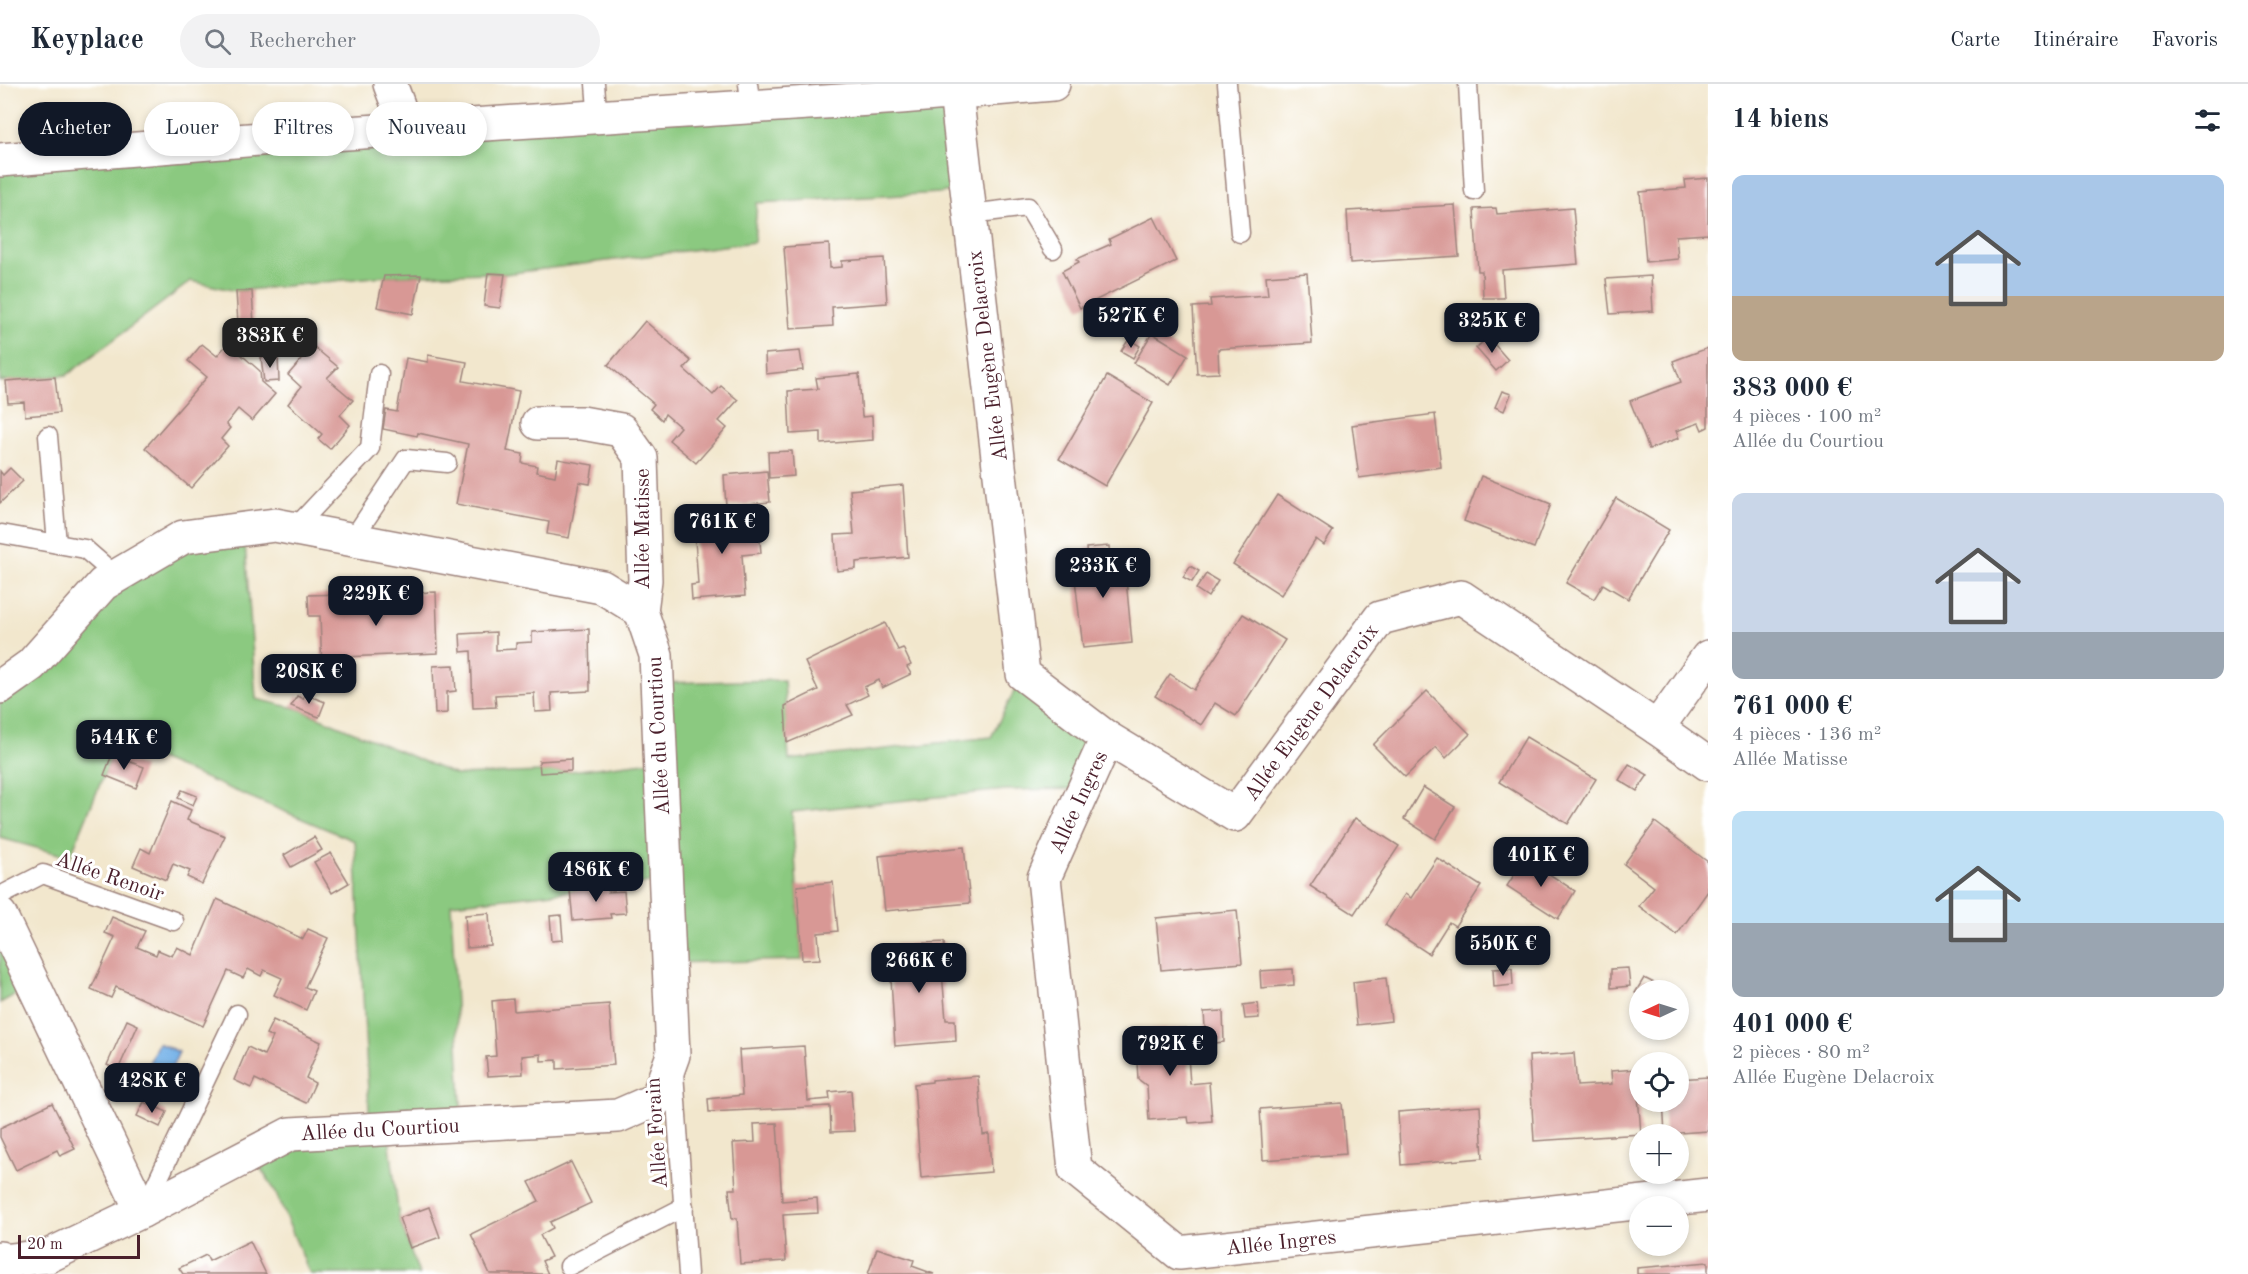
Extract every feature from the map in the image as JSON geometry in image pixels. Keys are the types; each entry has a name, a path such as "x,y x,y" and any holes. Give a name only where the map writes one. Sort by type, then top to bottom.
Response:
{"street":[{"path":"390,84 397,102"},
{"path":"487,124 601,117 750,95 900,90 956,93 1053,84"},
{"name":"Allée Eugène Delacroix","path":"956,93 1023,674 1107,738 1235,815 1380,618 1461,597 1657,728 1708,765"},
{"path":"0,160 366,132"},
{"name":"Allée Matisse","path":"538,423 582,423 621,430 641,458 645,580 640,611"},
{"path":"0,687 31,665 103,584 116,576 183,537 275,525 602,587 640,611"},
{"name":"Allée du Courtiou","path":"0,1258 4,1262 48,1257 290,1134 618,1116 657,1099 673,1055 656,655 640,611"},
{"path":"1657,728 1708,657"},
{"name":"Allée Ingres","path":"1107,738 1044,878 1075,1169 1179,1253 1708,1195"},
{"path":"0,915 142,1211"}],"lane":[{"path":"595,84 597,109 601,117"},
{"path":"1227,84 1240,233"},
{"path":"1468,84 1473,191"},
{"path":"970,214 1028,207 1053,249"},
{"path":"294,529 369,448 378,374"},
{"path":"48,436 57,544"},
{"path":"352,540 406,459 447,463"},
{"path":"2,534 85,549 116,576"},
{"name":"Allée Renoir","path":"0,896 43,874 174,921"},
{"path":"142,1211 237,1014"},
{"name":"Allée Forain","path":"673,1055 688,1274"},
{"name":"Allée Forain","path":"569,1266 684,1207"}],"green space":[{"path":"956,93 968,187 940,193 757,203 754,242 505,274 384,276 236,291 191,281 67,375 0,382 0,160 57,156 132,156 132,151 144,150 144,156 240,156 240,143 252,142 252,156 354,156 354,135 366,134 366,156 487,156 487,126"},
{"path":"244,529 256,699 299,709 456,775 571,771 661,760 658,683 784,680 789,760 991,737 1023,674 1107,738 1084,789 1005,790 792,812 802,960 669,963 666,881 451,904 462,1125 388,1129 399,1218 419,1274 310,1274 274,1189 252,1155 370,1130 355,841 111,739 112,755 70,857 0,838 0,687 103,584"},
{"path":"0,915 34,984 0,1003"}],"water":[{"path":"158,1043 179,1052 160,1093 140,1084"}],"building":[{"path":"1708,178 1708,234 1676,236 1678,259 1646,262 1640,192 1686,188 1685,180"},
{"path":"1455,205 1459,256 1350,263 1347,211"},
{"path":"1496,208 1497,214 1573,208 1578,264 1502,270 1504,298 1483,298 1482,271 1478,271 1474,209"},
{"path":"1154,217 1176,261 1080,308 1062,271 1079,262 1077,259 1111,244 1109,239"},
{"path":"829,244 830,268 842,267 842,261 884,258 887,303 832,307 833,326 790,329 784,247"},
{"path":"488,273 505,274 500,308 484,306"},
{"path":"1307,273 1312,343 1218,349 1219,373 1197,374 1193,307 1211,306 1210,299 1268,295 1266,276"},
{"path":"421,275 413,314 377,307 384,276"},
{"path":"1651,276 1653,311 1610,314 1606,279"},
{"path":"236,291 252,291 254,324 238,324"},
{"path":"645,321 691,361 684,369 713,395 721,386 738,400 719,421 727,428 696,463 669,440 680,427 665,414 662,420 650,409 654,404 608,365"},
{"path":"1152,333 1188,355 1170,385 1134,363"},
{"path":"1488,337 1508,360 1496,371 1476,348"},
{"path":"1129,339 1140,346 1133,358 1121,351"},
{"path":"228,343 260,371 261,382 275,394 252,421 238,409 226,424 230,428 221,439 228,446 191,488 145,448 207,377 188,361 202,344 217,356"},
{"path":"313,346 338,367 327,378 353,400 340,415 350,425 330,449 318,439 322,434 288,404 301,387 288,375"},
{"path":"1708,348 1708,427 1702,430 1699,423 1676,431 1679,438 1649,449 1630,401 1681,382 1673,361"},
{"path":"800,351 803,370 766,374 765,354"},
{"path":"428,355 467,362 463,381 519,391 507,451 523,454 522,463 537,466 536,472 555,476 558,459 593,465 590,484 579,482 569,538 547,534 549,522 456,504 468,444 418,433 417,436 383,429 386,410 397,412 406,358 428,362"},
{"path":"278,356 279,381 264,382 261,357"},
{"path":"859,374 862,417 872,416 873,440 821,444 821,432 790,434 788,391 818,389 816,378"},
{"path":"1107,376 1153,403 1105,486 1059,459"},
{"path":"55,377 59,413 25,416 24,402 8,403 6,381"},
{"path":"1502,391 1511,394 1504,411 1495,407"},
{"path":"1435,414 1441,467 1359,478 1352,425"},
{"path":"792,451 794,476 769,478 768,452"},
{"path":"10,468 23,481 0,503 0,471 3,475"},
{"path":"767,471 770,502 726,506 724,475"},
{"path":"1481,476 1551,504 1534,548 1464,521"},
{"path":"903,485 908,557 856,562 856,569 837,571 835,535 854,534 850,490"},
{"path":"1277,495 1333,531 1324,545 1316,539 1281,595 1233,564"},
{"path":"1616,498 1669,530 1628,599 1603,584 1594,599 1566,583"},
{"path":"758,518 761,553 742,555 745,596 692,600 691,585 698,584 695,539 680,541 679,524"},
{"path":"1109,546 1110,559 1124,558 1132,643 1083,648 1073,562 1087,561 1086,548"},
{"path":"1190,566 1199,571 1192,582 1183,577"},
{"path":"1206,574 1218,581 1208,597 1196,589"},
{"path":"436,592 438,653 344,657 344,669 322,670 320,616 309,616 308,595 345,594 345,611 365,610 364,604 380,603 380,594"},
{"path":"1243,614 1285,640 1236,716 1215,703 1201,725 1155,696 1170,674 1194,690"},
{"path":"885,623 898,650 903,648 911,665 907,667 911,674 882,688 879,680 864,687 868,695 847,705 853,715 787,743 785,706 818,690 805,662"},
{"path":"589,629 590,691 551,693 552,711 535,712 534,693 495,695 496,707 473,708 471,651 461,652 460,634 496,632 496,650 516,649 516,643 532,642 532,632"},
{"path":"454,665 456,691 447,692 447,713 435,714 433,666"},
{"path":"1427,691 1470,734 1446,758 1436,747 1405,777 1373,745"},
{"path":"304,694 325,702 319,717 291,706 297,696 303,699"},
{"path":"1526,737 1596,779 1568,824 1499,782"},
{"path":"112,755 144,767 136,788 104,775"},
{"path":"571,759 571,771 540,773 539,761"},
{"path":"1629,764 1648,775 1637,791 1619,780"},
{"path":"1423,787 1455,807 1435,839 1404,819"},
{"path":"182,790 197,796 193,805 178,798"},
{"path":"172,801 191,810 187,820 225,836 202,884 187,877 190,871 173,864 166,880 133,866 141,848 150,853"},
{"path":"1355,818 1399,846 1354,914 1310,886"},
{"path":"1655,822 1708,862 1708,891 1677,935 1639,906 1654,887 1624,864"},
{"path":"314,837 322,850 291,867 284,855"},
{"path":"964,847 970,903 885,911 879,856"},
{"path":"331,853 349,883 332,893 314,862"},
{"path":"1437,858 1481,886 1455,926 1449,922 1429,954 1385,925 1405,894 1411,898"},
{"path":"1525,858 1575,891 1558,919 1507,886"},
{"path":"833,882 838,931 818,933 820,959 802,960 797,886"},
{"path":"609,886 608,892 624,891 626,913 610,914 611,918 573,921 570,890"},
{"path":"217,899 303,939 308,929 328,938 305,987 314,991 306,1010 274,995 282,978 264,970 261,976 248,969 243,978 228,971 203,1026 116,987 111,998 91,989 115,937 105,933 112,917 145,931 137,947 156,955 158,950 172,956 177,947 193,955"},
{"path":"1237,910 1242,963 1161,970 1156,918"},
{"path":"489,913 491,946 467,948 465,915"},
{"path":"561,915 563,940 552,941 550,916"},
{"path":"944,942 946,972 942,972 946,1020 955,1020 956,1041 895,1046 889,945"},
{"path":"1512,968 1513,985 1494,987 1493,969"},
{"path":"1628,968 1629,986 1611,988 1611,969"},
{"path":"1293,969 1294,985 1261,988 1260,971"},
{"path":"1386,978 1391,1021 1357,1025 1353,982"},
{"path":"513,999 514,1011 609,1004 614,1065 557,1069 557,1060 541,1061 541,1054 522,1056 523,1074 488,1076 486,1057 496,1056 492,1001"},
{"path":"1258,1003 1259,1018 1245,1019 1243,1005"},
{"path":"1223,1011 1224,1042 1206,1044 1204,1012"},
{"path":"127,1020 138,1025 118,1070 107,1065"},
{"path":"273,1020 321,1042 306,1078 315,1083 306,1103 255,1079 251,1088 234,1080 248,1047 264,1055 273,1037 266,1034"},
{"path":"1186,1028 1190,1084 1209,1082 1212,1121 1189,1123 1188,1117 1149,1120 1147,1086 1138,1079 1135,1031"},
{"path":"804,1046 808,1101 830,1099 829,1092 851,1090 854,1131 831,1132 830,1106 709,1112 708,1099 742,1095 739,1050"},
{"path":"1574,1053 1577,1086 1612,1084 1611,1071 1629,1070 1629,1112 1639,1112 1640,1124 1629,1124 1629,1135 1534,1141 1529,1056"},
{"path":"978,1076 983,1135 989,1134 991,1172 921,1178 914,1084"},
{"path":"1708,1077 1708,1131 1689,1132 1689,1124 1664,1124 1664,1112 1689,1112 1689,1078"},
{"path":"144,1102 167,1112 160,1127 137,1116"},
{"path":"52,1103 75,1149 60,1156 57,1150 16,1170 0,1137 0,1128"},
{"path":"1342,1103 1346,1154 1263,1160 1260,1109"},
{"path":"1480,1106 1483,1158 1401,1165 1398,1112"},
{"path":"777,1123 782,1201 817,1198 818,1213 783,1215 786,1261 740,1264 737,1218 732,1219 729,1189 736,1189 733,1143 755,1142 754,1124"},
{"path":"571,1162 591,1203 550,1222 553,1228 540,1235 551,1257 542,1261 548,1274 490,1274 471,1234 539,1201 529,1182"},
{"path":"429,1207 440,1237 410,1248 399,1218"},
{"path":"250,1241 266,1274 183,1274 179,1268 206,1255 209,1261"},
{"path":"877,1248 914,1260 912,1266 934,1274 868,1274"},
{"path":"1708,1262 1708,1274 1637,1274 1637,1268"}]}
